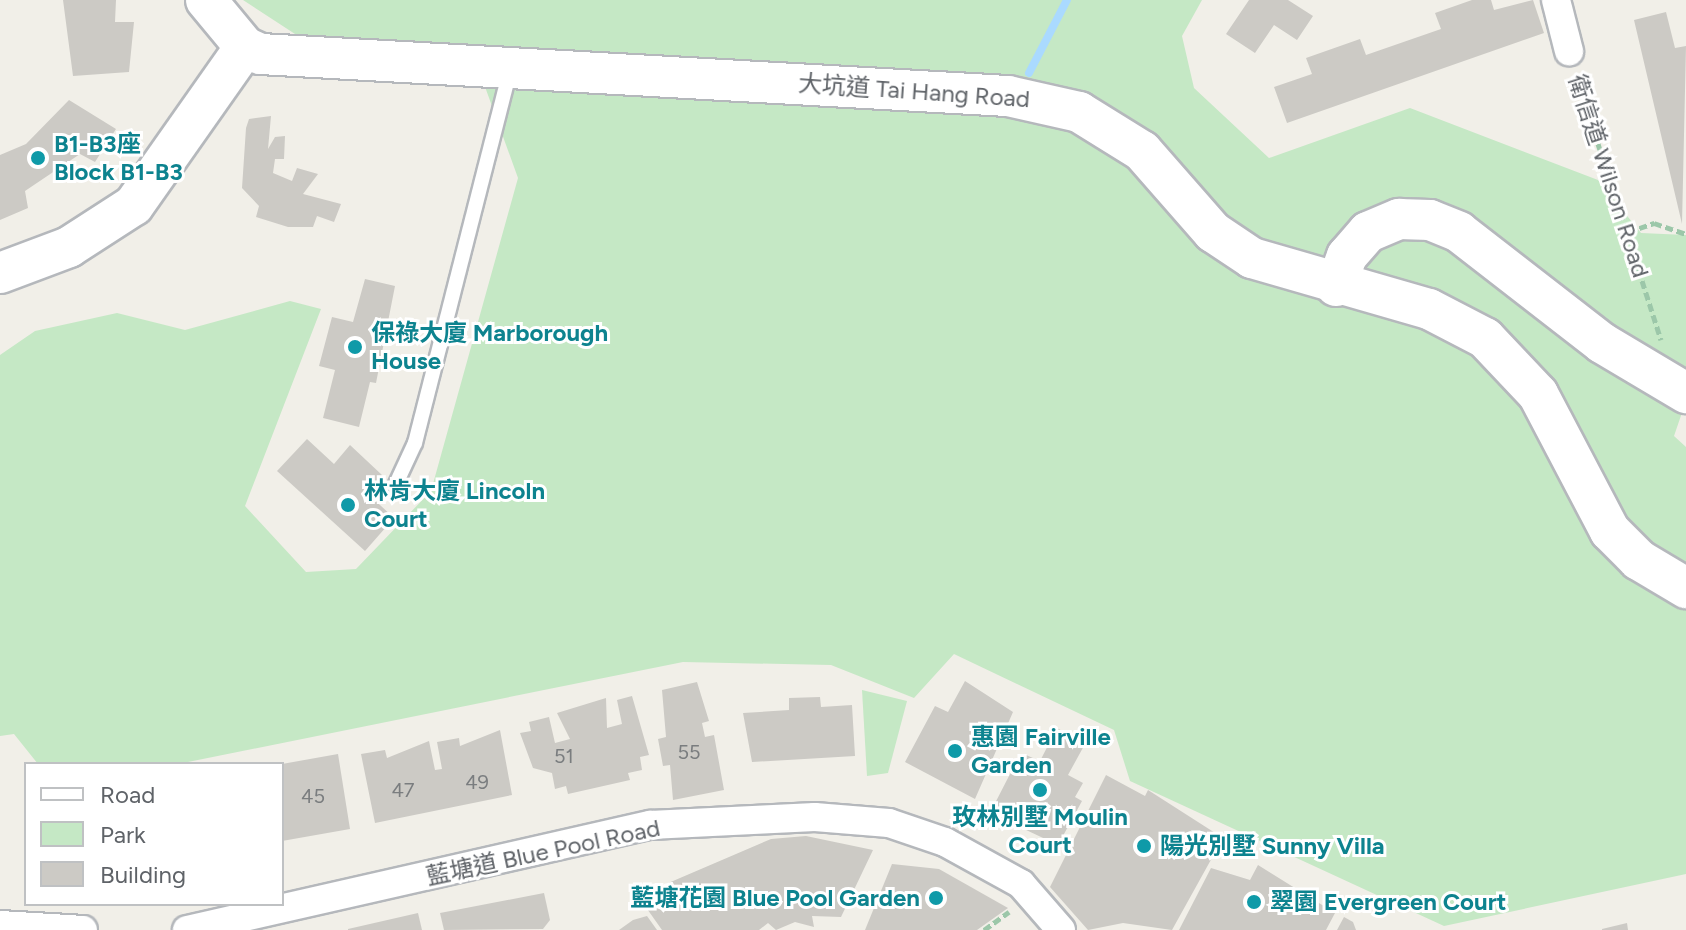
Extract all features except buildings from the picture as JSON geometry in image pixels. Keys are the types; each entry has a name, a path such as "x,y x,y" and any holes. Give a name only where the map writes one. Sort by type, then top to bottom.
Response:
{"main road":[{"path":"0,273 115,221 151,187 207,109 245,47 206,0"},
{"name":"大坑道 Tai Hang Road","path":"245,47 334,61 511,65 1055,103 1101,122 1142,151 1230,245 1336,286 1444,315 1503,353 1545,405 1610,531 1639,560 1686,588"},
{"path":"1336,286 1347,256 1368,232 1399,219 1430,220 1459,232 1602,343 1686,393"}],"street":[{"name":"衛信道 Wilson Road","path":"1556,0 1569,51"},
{"name":"藍塘道 Blue Pool Road","path":"187,930 650,825 815,817 889,823 945,842 1021,884 1061,930"},
{"path":"0,925 83,930"}],"lane":[{"path":"395,486 415,443 511,65"}],"path":[{"name":"衛信道 Wilson Road","path":"1569,51 1664,353"},
{"path":"1628,232 1654,223 1686,234"},
{"path":"984,930 1015,907"}],"green space":[{"path":"243,0 1202,0 1182,36 1194,88 1269,158 1410,108 1598,180 1641,233 1686,235 1686,401 1674,436 1686,447 1686,874 1444,926 1130,781 1114,730 954,654 914,698 831,665 683,662 188,762 36,762 14,734 0,736 0,355 35,331 117,313 185,330 290,301 321,309 245,506 306,572 356,569 431,491 518,178 484,84 338,62"},
{"path":"862,690 907,701 888,773 867,776"}],"waterway":[{"path":"1029,73 1067,0"}],"place":[{"name":"B1-B3座 Block B1-B3","path":"38,158"},
{"name":"保祿大廈 Marborough House","path":"355,347"},
{"name":"林肯大廈 Lincoln Court","path":"348,505"},
{"name":"惠園 Fairville Garden","path":"955,751"},
{"name":"玫林別墅 Moulin Court","path":"1040,790"},
{"name":"陽光別墅 Sunny Villa","path":"1144,846"},
{"name":"藍塘花園 Blue Pool Garden","path":"936,898"},
{"name":"翠園 Evergreen Court","path":"1254,902"}]}
